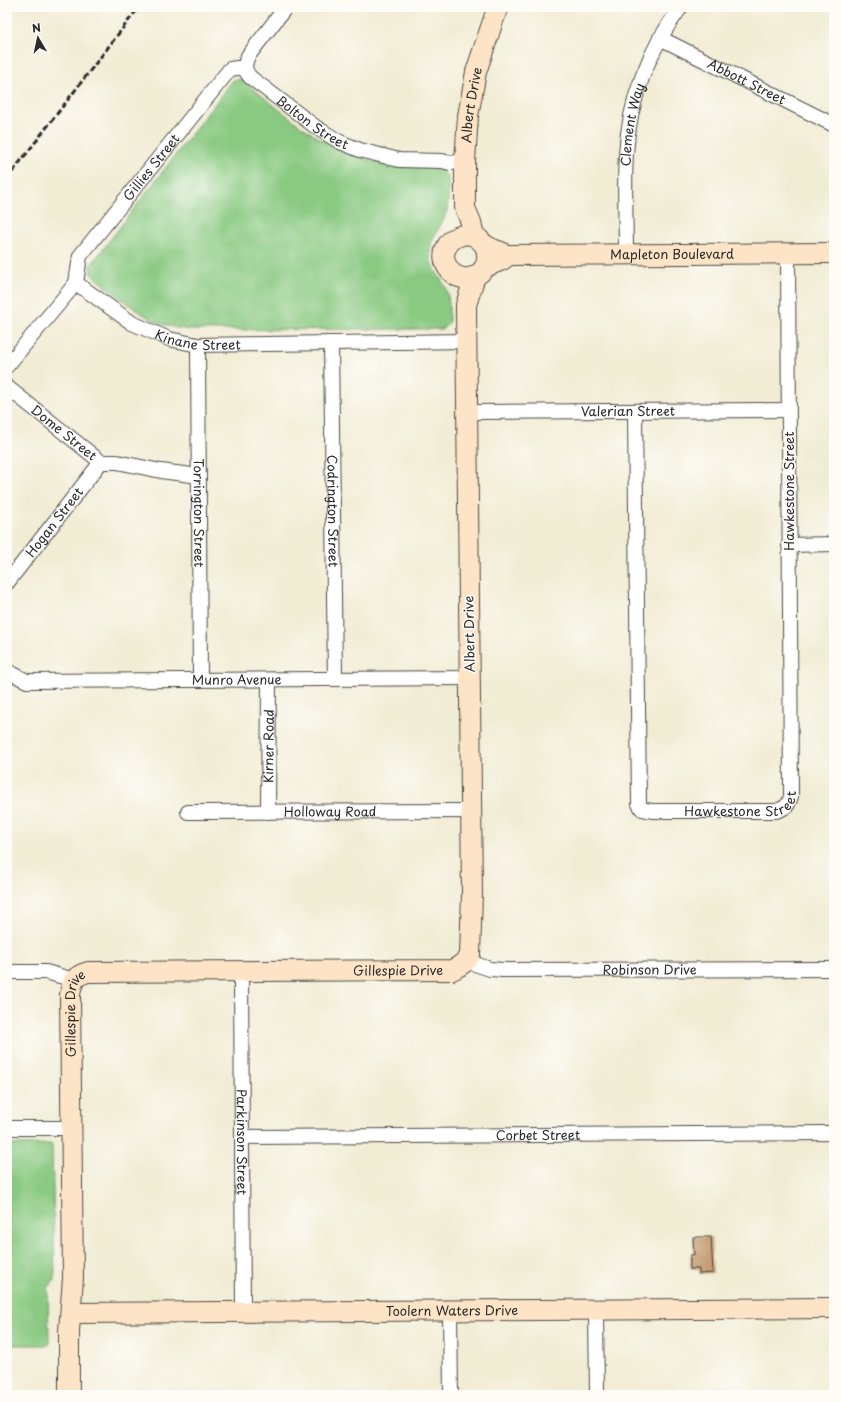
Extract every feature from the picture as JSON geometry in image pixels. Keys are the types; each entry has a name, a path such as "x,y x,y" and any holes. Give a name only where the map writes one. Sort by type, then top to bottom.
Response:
{"street":[{"path":"245,68 245,62 248,56 286,7"},
{"name":"Albert Drive","path":"454,238 465,208 465,161 468,116 476,72 489,31 499,7"},
{"name":"Clement Way","path":"626,254 626,153 635,99 644,72 660,38 681,7"},
{"name":"Abbott Street","path":"660,38 834,125"},
{"name":"Bolton Street","path":"245,68 250,77 308,121 328,135 349,146 373,154 399,160 450,163 465,161"},
{"name":"Gillies Street","path":"76,283 80,256 230,69 245,68"},
{"name":"Albert Drive","path":"465,208 471,222 492,247"},
{"path":"462,235 492,247 487,262 480,272 470,278 463,278 455,275 448,269 444,257 447,245 454,238 462,235"},
{"name":"Mapleton Boulevard","path":"492,247 626,254 834,253"},
{"name":"Hawkestone Street","path":"635,411 639,804 642,809 652,811 776,811 786,807 791,796 788,253"},
{"name":"Albert Drive","path":"466,305 480,272"},
{"name":"Albert Drive","path":"455,275 466,305 472,894 471,947 470,955 466,961"},
{"path":"7,366 76,283"},
{"name":"Kinane Street","path":"76,283 132,323 170,339 198,345 466,341"},
{"name":"Codrington Street","path":"331,343 335,679"},
{"name":"Torrington Street","path":"198,345 200,680"},
{"name":"Dome Street","path":"7,387 101,462 117,462 161,471 199,476"},
{"name":"Valerian Street","path":"467,412 788,410"},
{"name":"Hogan Street","path":"7,583 101,462"},
{"path":"789,545 834,544"},
{"name":"Munro Avenue","path":"7,671 26,681 469,678"},
{"name":"Kirner Road","path":"268,812 269,680"},
{"name":"Holloway Road","path":"188,812 471,811"},
{"name":"Robinson Drive","path":"466,961 490,969 503,970 834,969"},
{"name":"Gillespie Drive","path":"69,1395 73,1278 70,995 74,980 78,975 88,972 452,970 459,967 466,961"},
{"name":"Parkinson Street","path":"240,971 243,1312"},
{"path":"7,972 46,972 74,980"},
{"path":"7,1128 71,1128"},
{"name":"Corbet Street","path":"242,1137 834,1133"},
{"name":"Toolern Waters Drive","path":"71,1313 834,1308"},
{"path":"596,1310 597,1395"},
{"path":"450,1311 450,1395"}],"green space":[{"path":"241,79 303,127 324,141 338,148 366,159 395,165 439,168 448,177 447,211 433,238 430,248 430,258 436,272 444,284 448,297 449,323 443,329 194,330 180,328 162,324 148,317 123,300 91,274 90,266 233,80"},
{"path":"52,1144 55,1280 48,1288 49,1345 7,1345 7,1145"}],"building":[{"path":"693,1237 711,1237 713,1273 699,1274 699,1269 690,1269 690,1255 694,1255"}],"railway":[{"path":"7,179 139,7"}]}
